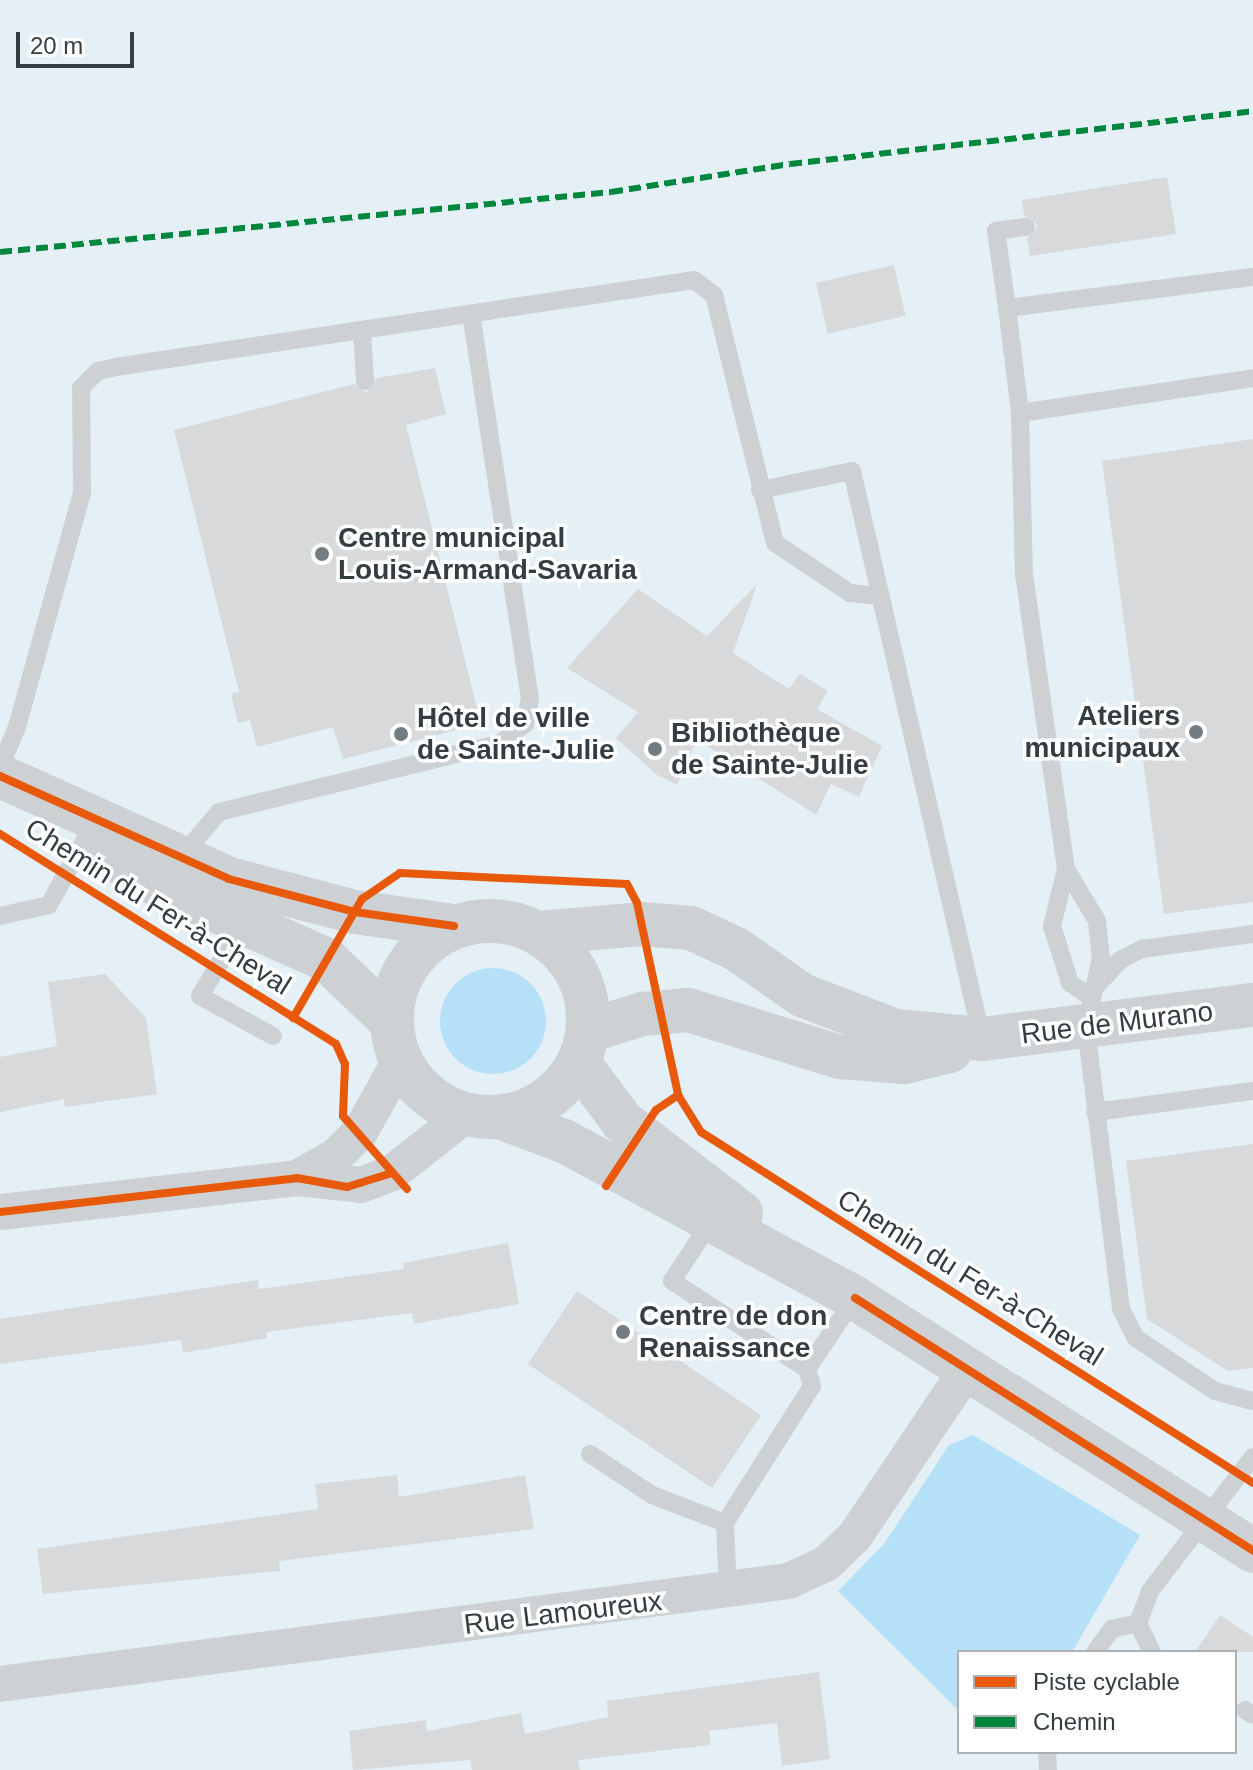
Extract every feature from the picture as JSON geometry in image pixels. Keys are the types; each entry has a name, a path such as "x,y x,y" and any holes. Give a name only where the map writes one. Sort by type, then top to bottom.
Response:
{"street":[{"name":"Chemin du Fer-à-Cheval","path":"0,777 170,873 252,906 338,967 395,1041"},
{"name":"Chemin du Fer-à-Cheval","path":"252,906 355,912 454,926"},
{"path":"0,1212 297,1178 361,1185 392,1173 484,1116 556,1094 583,1047 589,1011 577,973 539,933 502,922 454,926 434,937 411,962 395,1041 360,1132 336,1156 297,1178"},
{"name":"Rue de Murano","path":"539,933 641,924 691,928 736,949 802,995 867,1024 982,1039"},
{"name":"Rue de Murano","path":"583,1047 643,1014 688,1010 804,1050 904,1062 1088,1012 1253,1005"},
{"path":"395,1041 435,1101 564,1141 717,1212 1253,1551"},
{"path":"583,1047 623,1122 717,1212"},
{"name":"Rue Lamoureux","path":"0,1684 728,1592 789,1581 836,1556 968,1368"}],"lane":[{"path":"1026,227 996,231 1020,413 1024,574 1066,869 1052,926 1070,983 1088,1012"},
{"path":"1007,308 1253,277"},
{"path":"0,767 17,727 82,493 86,448 79,405 88,378 115,367 702,282 714,295 770,533 783,551 850,593 881,596"},
{"path":"170,873 219,812 499,744 525,724 530,699 471,314"},
{"path":"362,330 365,381"},
{"path":"1020,413 1253,378"},
{"path":"760,490 852,471 982,1039"},
{"path":"0,916 49,905 90,830"},
{"path":"1066,869 1097,921 1101,957 1088,1012 1095,1112 1127,1328 1215,1391 1253,1401"},
{"path":"252,906 200,996 273,1036"},
{"path":"1088,1012 1109,969 1142,949 1253,934"},
{"path":"1095,1112 1253,1091"},
{"path":"717,1212 672,1281 807,1369 812,1386 725,1523 728,1592"},
{"path":"807,1369 855,1298"},
{"path":"590,1454 652,1495 725,1523"},
{"path":"1144,1649 1138,1623 1176,1551 1208,1522 1253,1457"},
{"path":"1096,1650 1112,1629 1138,1623"}],"shaded area":[{"path":"493,968 513,972 530,984 542,1001 546,1021 542,1041 530,1058 513,1070 493,1074 473,1070 456,1058 444,1041 440,1021 444,1001 456,984 473,972"},
{"path":"973,1435 1140,1535 1073,1650 957,1650 957,1709 838,1591 884,1544 949,1445"}],"building":[{"path":"1167,177 1176,234 1030,256 1027,239 1038,225 1024,215 1022,200"},
{"path":"894,265 906,316 828,334 816,283"},
{"name":"Centre municipal Louis-Armand-Savaria","path":"435,368 446,414 406,425 481,724 343,759 333,727 257,747 250,720 238,723 231,694 239,692 174,430 354,384 366,393 377,378"},
{"name":"Ateliers municipaux","path":"1253,439 1253,902 1164,914 1102,461"},
{"name":"Centre municipal Louis-Armand-Savaria","path":"757,584 733,653 789,689 800,674 828,691 817,709 882,746 859,797 831,784 816,815 697,739 677,785 657,775 616,738 638,712 567,668 638,589 707,636"},
{"path":"105,974 146,1018 157,1094 65,1107 64,1099 0,1112 0,1057 57,1046 48,982"},
{"path":"1253,1144 1253,1368 1228,1371 1147,1319 1126,1161"},
{"path":"508,1243 519,1304 414,1324 412,1313 266,1332 267,1338 183,1353 181,1340 0,1364 0,1319 258,1280 259,1289 404,1269 403,1263"},
{"path":"577,1291 761,1415 712,1488 528,1364"},
{"path":"397,1475 399,1497 525,1475 534,1529 279,1561 280,1571 43,1594 37,1549 318,1509 315,1484"},
{"path":"1220,1615 1253,1637 1253,1652 1196,1650"},
{"path":"819,1672 830,1759 782,1766 777,1723 709,1731 711,1745 578,1760 580,1770 472,1770 470,1760 353,1770 349,1731 426,1720 427,1731 521,1713 525,1734 608,1717 607,1701"}],"marked path":[{"path":"0,252 611,192 790,164 1253,111"}],"cycle path":[{"path":"0,776 229,879 355,912 454,926"},
{"path":"0,834 336,1044 345,1064 343,1116 407,1189"},
{"path":"293,1018 362,899 400,873 627,884 637,903 678,1095 701,1132 1253,1483"},
{"path":"606,1186 656,1110 678,1095"},
{"path":"0,1212 297,1178 347,1187 392,1173"},
{"path":"855,1298 1253,1551"}],"place":[{"name":"Centre municipal Louis-Armand-Savaria","path":"322,554"},
{"name":"Ateliers municipaux","path":"1196,732"},
{"name":"Hôtel de ville de Sainte-Julie","path":"401,734"},
{"name":"Bibliothèque de Sainte-Julie","path":"655,749"},
{"name":"Centre de don Renaissance","path":"623,1332"}]}
